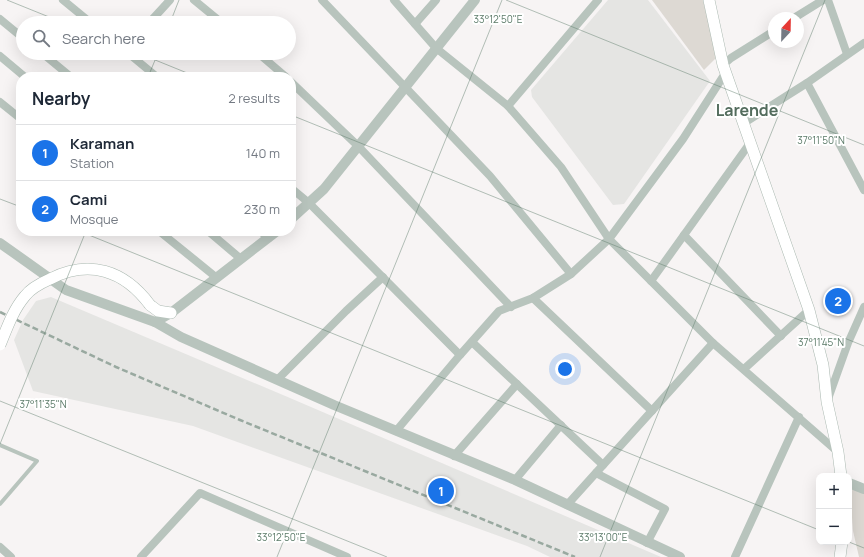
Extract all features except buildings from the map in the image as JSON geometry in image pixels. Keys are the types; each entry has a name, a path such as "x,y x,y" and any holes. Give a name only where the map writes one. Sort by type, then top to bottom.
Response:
{"main road":[{"path":"709,0 724,68 809,310 823,365 827,402 838,452 841,473"},
{"path":"0,345 15,309 26,295 40,284 71,270 92,268 117,275 139,290 150,305 158,311 171,313"},
{"path":"840,557 842,545"}],"street":[{"path":"63,0 82,16"},
{"path":"155,16 170,0"},
{"path":"194,0 213,16"},
{"path":"322,0 406,86 490,176 571,274"},
{"path":"394,0 436,48 508,106 561,168 609,239 712,343 744,369 838,452"},
{"path":"415,24 436,0"},
{"path":"296,215 324,189 475,0"},
{"path":"508,106 598,0"},
{"path":"804,12 823,0"},
{"path":"828,0 847,54"},
{"path":"0,19 16,32"},
{"path":"396,431 499,311 533,298 571,274 609,239 705,107 724,68 731,58 768,35"},
{"path":"744,123 864,43"},
{"path":"0,56 19,72"},
{"path":"50,60 65,72"},
{"path":"136,60 151,72"},
{"path":"266,60 280,72"},
{"path":"807,82 864,190"},
{"path":"296,87 358,146 511,307"},
{"path":"0,102 16,115"},
{"path":"651,281 750,143"},
{"path":"296,192 309,203 460,355"},
{"path":"684,234 781,336"},
{"path":"165,236 217,278"},
{"path":"214,236 241,259"},
{"path":"155,322 171,313 241,259 262,236"},
{"path":"0,243 66,290 155,322 181,337 454,456 515,480 680,557"},
{"path":"278,379 346,311 383,278"},
{"path":"533,298 652,411"},
{"path":"744,369 809,310"},
{"path":"827,402 848,343 863,311"},
{"path":"472,342 603,465"},
{"path":"567,505 712,343"},
{"path":"454,456 517,384"},
{"path":"734,557 799,417"},
{"path":"515,480 561,425"},
{"path":"596,473 664,509 648,543"},
{"path":"852,484 864,489"},
{"path":"141,557 200,493 347,557"},
{"path":"0,547 11,557"}],"lane":[{"path":"0,445 36,461 0,504"}],"shaded area":[{"path":"608,0 648,0 710,81 624,204 613,205 532,97 531,90"},
{"path":"652,0 703,0 717,57 704,70"},
{"path":"51,297 661,557 550,557 527,546 193,426 33,391 14,340 23,320 36,301"},
{"path":"855,489 864,494 864,557 859,557 853,531 852,490"}],"railway":[{"path":"0,312 116,367 240,420 575,557"}],"place":[{"name":"Cami","path":"838,301"},
{"name":"Karaman","path":"441,491"}],"district":[{"name":"Larende","path":"747,110"}]}
